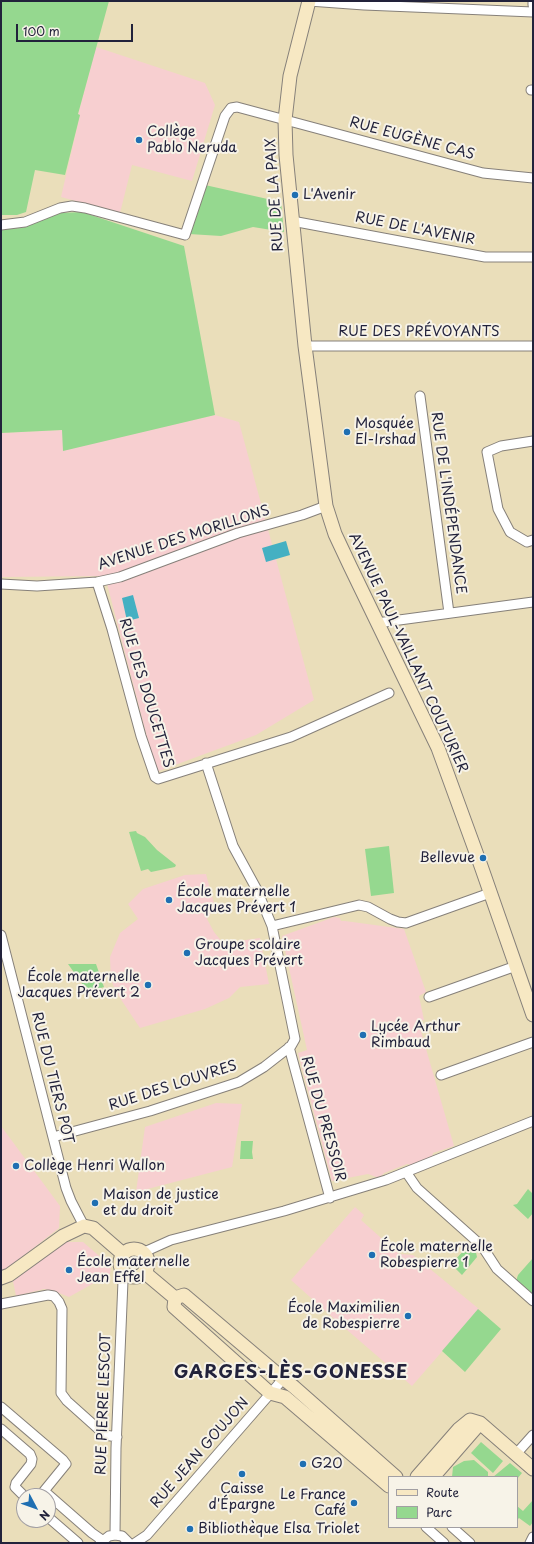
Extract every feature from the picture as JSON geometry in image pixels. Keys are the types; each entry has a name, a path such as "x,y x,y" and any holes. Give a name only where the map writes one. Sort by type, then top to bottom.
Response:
{"street":[{"path":"309,1 364,5 533,12"},
{"name":"RUE DE LA PAIX","path":"309,1 290,76 285,120 286,155 292,221 310,389"},
{"name":"RUE EUGÈNE CAS","path":"1,225 25,222 60,208 72,206 85,208 185,235 225,116 231,108 237,106 483,173 533,178"},
{"name":"RUE DE L'AVENIR","path":"292,221 484,257 533,257"},
{"name":"RUE DES PRÉVOYANTS","path":"305,346 533,346"},
{"name":"AVENUE PAUL-VAILLANT COUTURIER","path":"310,389 326,506 335,534 438,748 533,1016"},
{"name":"RUE DE L'INDÉPENDANCE","path":"420,396 449,613"},
{"path":"533,441 501,446 487,452 498,509 510,532 527,542 533,540"},
{"name":"AVENUE DES MORILLONS","path":"1,584 37,586 97,582 120,577 238,533 302,515 326,506"},
{"name":"RUE DES DOUCETTES","path":"97,582 112,629 141,736 155,777 158,779 206,764"},
{"path":"377,623 533,602"},
{"path":"288,1048 296,1038 272,926 257,890 233,846 206,764 297,734 389,693"},
{"path":"272,926 359,905 368,906 398,922 406,923 490,894"},
{"name":"RUE DU TIERS POT","path":"1,934 66,1188 84,1226"},
{"path":"428,997 516,966"},
{"path":"441,1075 533,1042"},
{"name":"RUE DES LOUVRES","path":"53,1137 150,1111 239,1082 264,1067 288,1048"},
{"name":"RUE DU PRESSOIR","path":"288,1048 330,1198"},
{"path":"142,1253 171,1240 330,1198 386,1180 533,1121"},
{"path":"406,1172 417,1188 482,1246 497,1269 533,1301"},
{"path":"1,1278 9,1275 62,1236 84,1226 93,1228 123,1254"},
{"path":"135,1250 142,1253 147,1260 144,1272 136,1276 127,1275 120,1266 123,1254 135,1250"},
{"path":"144,1272 175,1298"},
{"name":"RUE PIERRE LESCOT","path":"115,1535 116,1437 123,1282 127,1275"},
{"path":"1,1304 48,1295 54,1296 62,1309 61,1393 67,1402 104,1435 116,1437"},
{"path":"175,1298 184,1295 294,1387 395,1476"},
{"path":"175,1298 174,1307 270,1393 286,1397 388,1485"},
{"name":"RUE JEAN GOUJON","path":"135,1543 147,1535 283,1379"},
{"path":"1,1407 66,1464 45,1488"},
{"path":"418,1476 468,1421 473,1420 480,1423 533,1469"},
{"path":"434,1476 480,1423"},
{"path":"1,1429 30,1454 32,1459 31,1464 16,1483 16,1488"},
{"path":"516,1454 533,1435"},
{"path":"56,1505 101,1541 109,1536 115,1535 122,1536 129,1543"},
{"path":"56,1524 78,1543"},
{"path":"427,1528 444,1543"},
{"path":"453,1528 470,1543"},
{"path":"530,1543 533,1537"}],"shaded area":[{"name":"Collège Pablo Neruda","path":"96,47 205,83 215,105 192,181 132,165 120,213 61,197 80,115 78,115"},
{"path":"215,415 239,422 314,700 256,735 156,772 105,576 1,577 1,433 63,430 64,450"},
{"name":"Groupe scolaire Jacques Prévert","path":"206,874 215,907 207,919 214,932 228,949 238,941 260,938 269,984 240,987 229,998 205,1009 140,1028 116,992 111,980 110,957 120,933 138,919 128,904 143,889 185,875"},
{"name":"Lycée Arthur Rimbaud","path":"334,917 340,918 341,921 404,929 426,992 419,996 424,1020 418,1021 454,1146 433,1153 432,1157 411,1165 407,1164 384,1173 379,1178 368,1174 332,1181 298,1053 307,1050 282,936"},
{"path":"216,1103 242,1104 232,1167 136,1192 145,1127"},
{"name":"Collège Henri Wallon","path":"1,1126 60,1206 59,1228 1,1272"},
{"name":"École Maximilien de Robespierre","path":"355,1207 364,1215 361,1220 399,1254 413,1255 479,1309 412,1386 291,1280"},
{"name":"École maternelle Jean Effel","path":"66,1242 83,1242 111,1266 110,1274 69,1297 44,1289 16,1296 13,1281"}],"green space":[{"path":"1,1 109,1 78,114 80,115 65,175 35,170 26,212 17,215 1,215"},
{"path":"205,185 281,202 284,232 253,227 221,236 189,234"},
{"path":"82,212 184,246 215,415 63,451 62,430 1,433 1,229 22,228 58,213"},
{"path":"136,831 145,837 157,850 176,865 175,867 151,872 148,869 141,871 129,832"},
{"path":"389,846 394,893 371,896 365,849"},
{"path":"68,964 96,964 104,987 88,992"},
{"path":"241,1141 253,1141 253,1159 240,1159"},
{"path":"528,1189 533,1194 533,1213 528,1219 513,1205 517,1204"},
{"path":"469,1245 475,1248 477,1257 462,1275 451,1264"},
{"path":"533,1258 533,1297 517,1281 517,1278"},
{"path":"478,1309 501,1329 465,1372 442,1351"},
{"path":"481,1442 503,1461 493,1473 471,1453"},
{"path":"474,1460 488,1472 488,1476 452,1476 453,1467 464,1461"},
{"path":"510,1463 522,1473 518,1478 518,1476 494,1476"},
{"path":"533,1500 533,1522 530,1526 519,1518 518,1519 518,1507 523,1511"}],"water":[{"path":"286,541 290,555 266,562 262,548"},
{"path":"133,595 139,618 127,621 122,598"}],"place":[{"name":"Collège Pablo Neruda","path":"139,140"},
{"name":"L'Avenir","path":"295,195"},
{"name":"Mosquée El-Irshad","path":"347,432"},
{"name":"Bellevue","path":"483,858"},
{"name":"École maternelle Jacques Prévert 1","path":"169,900"},
{"name":"Groupe scolaire Jacques Prévert","path":"187,953"},
{"name":"École maternelle Jacques Prévert 2","path":"148,985"},
{"name":"Lycée Arthur Rimbaud","path":"363,1035"},
{"name":"Collège Henri Wallon","path":"16,1166"},
{"name":"Maison de justice et du droit","path":"95,1203"},
{"name":"École maternelle Robespierre 1","path":"372,1255"},
{"name":"École maternelle Jean Effel","path":"69,1270"},
{"name":"École Maximilien de Robespierre","path":"408,1316"},
{"name":"G20","path":"303,1464"},
{"name":"Caisse d'Épargne","path":"242,1474"},
{"name":"Le France Café","path":"354,1503"},
{"name":"Bibliothèque Elsa Triolet","path":"190,1529"}],"district":[{"name":"GARGES-LÈS-GONESSE","path":"291,1373"}]}
